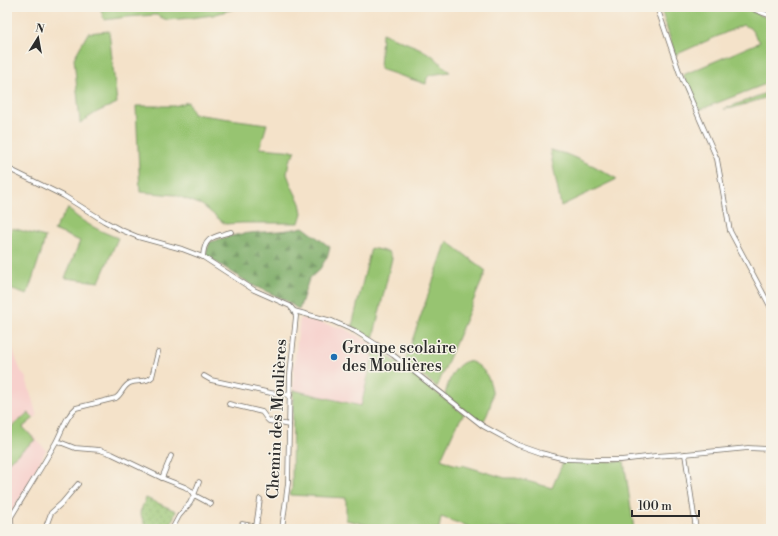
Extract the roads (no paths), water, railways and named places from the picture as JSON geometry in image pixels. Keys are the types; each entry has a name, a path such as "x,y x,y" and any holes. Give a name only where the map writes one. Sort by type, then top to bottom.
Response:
{"street":[{"path":"657,7 680,74 717,159 730,231 771,308"},
{"path":"752,7 755,10 771,16"},
{"path":"7,168 64,196 119,230 138,237 182,248 203,257 254,290 290,306 294,311 332,322 355,332 393,355 483,426 518,445 565,459 603,460 621,460 748,448 771,449"},
{"path":"203,257 205,245 209,240 231,232"},
{"name":"Chemin des Moulières","path":"282,529 288,483 290,375 296,316 294,311"},
{"path":"10,518 57,441 69,415 76,408 116,398 126,385 149,379 152,376 158,352"},
{"path":"204,376 211,380 290,395"},
{"path":"229,404 262,412 269,421 289,425"},
{"path":"57,441 75,448 100,450 112,454 162,478 185,487 211,504"},
{"path":"685,454 696,529"},
{"path":"162,478 171,456"},
{"path":"172,529 179,516 190,503 198,482"},
{"path":"45,529 51,513 62,503 78,484"},
{"path":"256,527 260,499"},
{"path":"7,514 10,518 13,529"},
{"path":"242,524 269,529"}],"place":[{"name":"Groupe scolaire des Moulières","path":"334,357"}]}
